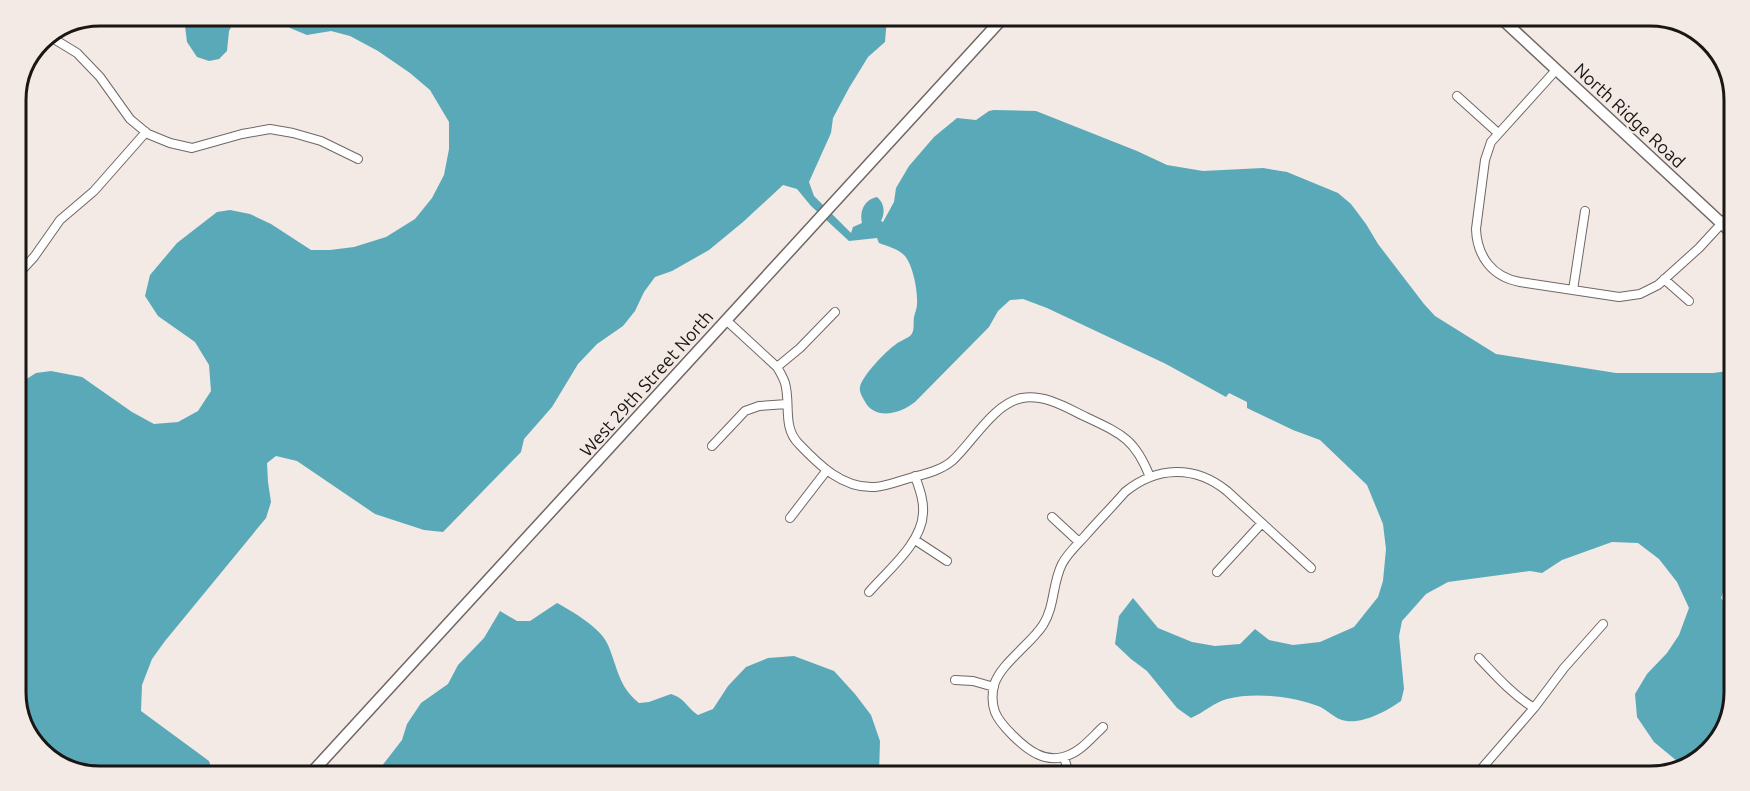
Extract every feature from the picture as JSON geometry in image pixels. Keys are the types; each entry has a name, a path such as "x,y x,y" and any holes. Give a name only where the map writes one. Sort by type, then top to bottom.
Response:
{"main road":[{"name":"West 29th Street North","path":"318,766 996,26"},
{"name":"North Ridge Road","path":"1509,26 1722,223"}],"street":[{"path":"56,40 77,53 100,77 130,118 146,132 170,143 192,148 270,129 321,141 358,159"},
{"path":"1556,70 1497,133 1491,142 1485,160 1476,229 1483,257 1497,273 1513,281 1629,297 1650,290 1664,279 1699,248 1722,223"},
{"path":"1457,96 1497,133"},
{"path":"26,266 60,220 94,191 146,132"},
{"path":"1573,290 1585,212"},
{"path":"1664,279 1689,301"},
{"path":"777,367 800,348 835,312"},
{"path":"726,320 777,367 785,383 788,425 799,444 844,482 867,487 886,485 937,470 953,460 1001,408 1016,400 1032,397 1051,401 1116,431 1134,446 1150,477"},
{"path":"712,446 745,411 759,406 787,404"},
{"path":"790,518 827,470"},
{"path":"1103,727 1079,750 1064,757 1038,755 1005,727 995,713 994,687 1002,671 1044,623 1050,611 1062,563 1125,492 1134,485 1150,477 1172,472 1185,472 1204,477 1224,489 1311,568"},
{"path":"869,592 915,540 920,531 923,511 915,476"},
{"path":"1052,517 1079,542"},
{"path":"1217,572 1262,523"},
{"path":"915,540 947,561"},
{"path":"1484,766 1603,624"},
{"path":"1479,658 1502,683 1534,708"},
{"path":"955,680 973,681 994,687"},
{"path":"1064,757 1067,766"}],"water":[{"path":"185,26 232,26 227,51 219,59 209,61 197,57 187,42"},
{"path":"289,26 886,26 885,42 868,57 833,118 831,133 809,182 814,196 851,233 853,227 862,223 861,214 864,206 873,198 877,197 882,203 884,212 881,221 883,222 894,202 896,188 909,166 934,137 957,118 976,120 994,110 1036,111 1167,165 1203,171 1263,168 1287,172 1338,193 1351,204 1378,244 1435,316 1496,354 1616,373 1724,372 1724,590 1721,598 1724,602 1724,692 1719,720 1699,747 1677,761 1654,742 1637,717 1635,694 1647,674 1667,653 1679,635 1689,608 1677,582 1659,559 1638,543 1612,542 1562,560 1542,573 1530,571 1448,582 1426,594 1402,621 1399,636 1404,689 1401,701 1373,716 1357,721 1342,720 1321,707 1308,703 1285,698 1249,696 1223,700 1191,718 1177,708 1147,671 1115,644 1119,616 1133,598 1158,628 1192,642 1215,646 1240,644 1255,629 1269,640 1293,645 1320,642 1354,627 1378,597 1383,581 1386,549 1383,524 1367,485 1320,440 1247,408 1247,402 1229,393 1226,397 1166,364 1023,299 1010,300 998,311 989,327 915,402 895,412 874,411 868,407 860,392 860,387 880,358 912,333 917,299 910,265 902,253 879,243 877,238 849,241 811,206 797,189 783,185 709,250 672,271 655,277 644,292 635,311 623,326 597,344 578,364 552,407 524,439 521,452 443,532 424,530 375,514 297,461 276,456 267,463 271,502 266,518 165,641 152,659 142,685 141,711 209,761 211,766 100,766 85,764 62,756 47,744 35,728 28,711 26,696 26,379 36,373 51,371 82,377 132,412 154,424 178,422 198,411 211,391 209,365 195,342 158,316 145,296 150,275 177,243 217,212 230,210 250,214 271,224 311,250 354,247 386,237 415,219 432,198 444,175 449,149 449,122 430,90 378,51 350,36 331,31 307,35"},
{"path":"557,603 586,621 605,639 619,676 632,697 639,703 671,694 680,698 698,715 713,709 728,686 746,667 768,658 794,656 834,671 871,715 880,741 879,766 382,766 402,740 407,724 421,703 448,684 458,665 484,638 500,611 517,621 530,621"}]}
